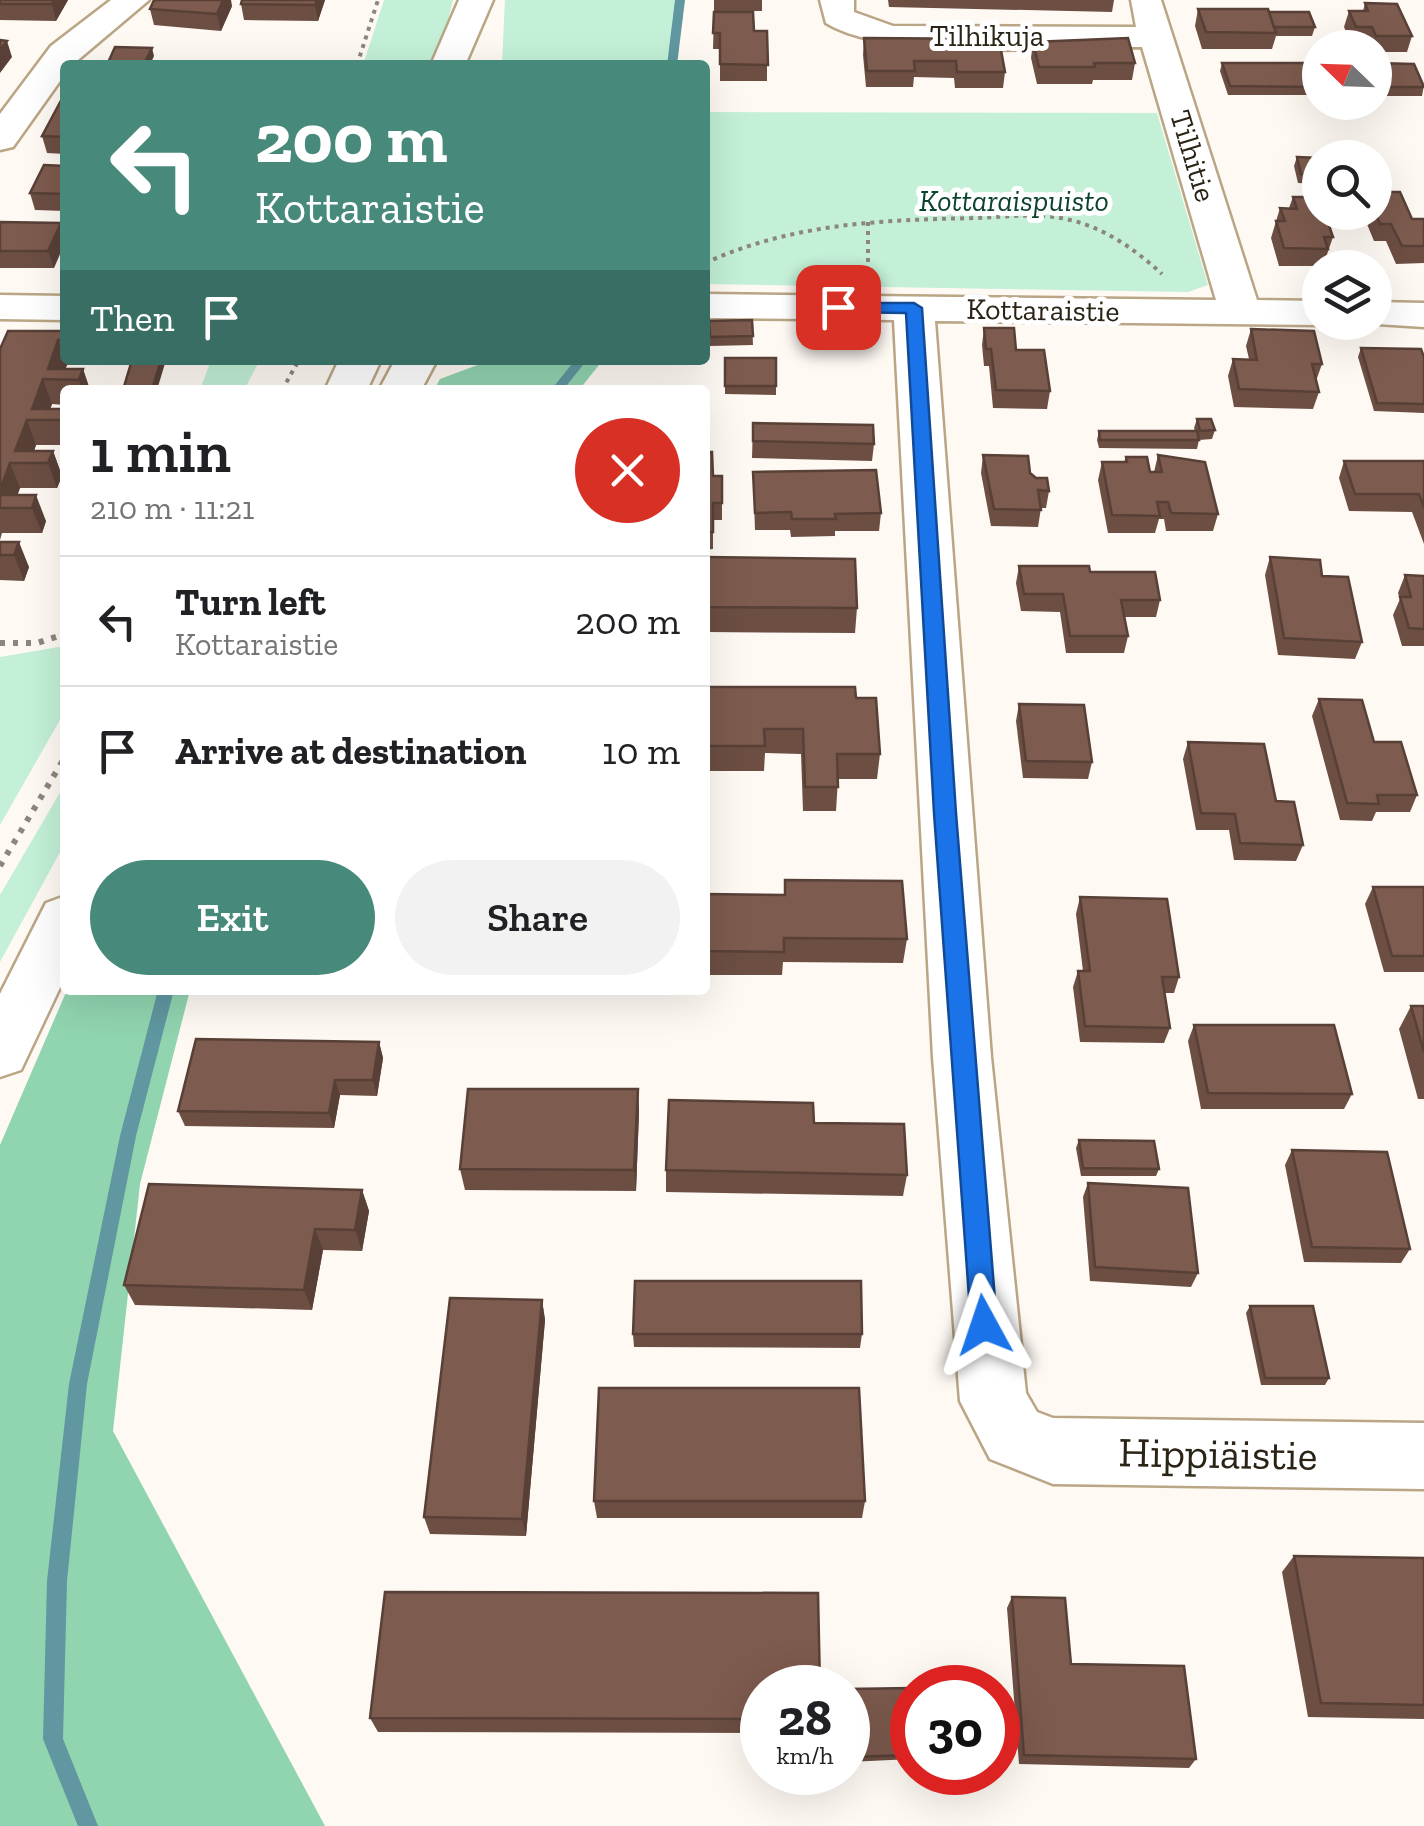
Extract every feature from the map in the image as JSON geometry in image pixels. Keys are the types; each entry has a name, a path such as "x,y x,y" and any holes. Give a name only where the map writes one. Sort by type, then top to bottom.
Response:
{"street":[{"path":"0,139 64,53 132,0"},
{"name":"Tilhikuja","path":"838,0 838,16 858,28 892,36 1157,38"},
{"name":"Tilhitie","path":"1145,0 1240,312"},
{"path":"449,60 474,9"},
{"path":"474,9 484,45 482,60"},
{"name":"Kottaraistie","path":"710,306 891,300 1302,313"},
{"name":"Hippiäistie","path":"891,300 945,813 992,1401 1014,1436 1053,1451 1424,1456"},
{"path":"0,307 60,308"},
{"path":"1392,314 1424,315"},
{"path":"0,1053 60,928"}],"path":[{"path":"358,60 378,0"},
{"path":"710,261 754,241 820,226 1054,217 1140,252 1172,286"},
{"path":"868,222 891,300"},
{"path":"0,642 38,643 60,636"},
{"path":"0,866 60,766"}],"green space":[{"path":"384,0 453,0 438,60 365,60"},
{"path":"505,0 682,0 676,60 502,60"},
{"name":"Kottaraispuisto","path":"710,112 1157,113 1208,285 1188,292 710,284"},
{"path":"209,365 257,365 247,385 202,385"},
{"path":"478,365 599,365 583,385 437,385 440,379"},
{"path":"60,647 60,720 0,825 0,657"},
{"path":"60,793 60,852 0,962 0,895"},
{"path":"65,995 189,995 140,1184 113,1431 325,1826 0,1826 0,1145"}],"building":[{"path":"0,0 54,0 52,4 0,4"},
{"path":"154,0 223,0 217,14 150,9"},
{"path":"242,0 317,0 315,5 241,4"},
{"path":"1365,3 1397,4 1412,36 1392,36 1392,30 1356,27 1349,11 1368,11"},
{"path":"1198,9 1268,9 1276,33 1206,32"},
{"path":"714,12 753,12 754,31 767,31 768,65 720,64 720,33 713,33"},
{"path":"1269,12 1309,12 1315,27 1274,27"},
{"path":"864,38 999,39 1005,72 957,72 956,61 914,61 915,71 867,71"},
{"path":"1128,38 1135,63 1094,63 1095,67 1039,67 1033,42"},
{"path":"115,47 152,48 146,60 109,60"},
{"path":"1222,63 1302,63 1302,87 1230,86"},
{"path":"1392,63 1414,64 1424,87 1392,87"},
{"path":"60,102 60,137 42,136"},
{"path":"44,165 60,166 60,194 30,193"},
{"path":"1392,192 1400,192 1412,219 1424,219 1424,246 1402,246 1392,226"},
{"path":"1293,197 1302,197 1302,230 1331,230 1333,237 1324,237 1328,249 1284,248 1276,221 1285,221 1280,208 1297,209"},
{"path":"0,222 60,223 48,251 0,251"},
{"path":"752,320 753,336 710,337 710,321"},
{"path":"984,328 1014,328 1016,350 1044,350 1050,391 996,390"},
{"path":"1251,329 1302,331 1302,340 1316,340 1322,364 1312,364 1319,392 1239,389 1233,359 1257,360"},
{"path":"8,331 60,331 48,369 83,369 79,380 43,379 32,409 60,409 60,420 27,420 15,451 53,451 48,463 10,463 0,490 0,349"},
{"path":"1361,348 1421,349 1424,404 1377,403"},
{"path":"725,358 776,358 776,386 725,386"},
{"path":"130,365 160,365 154,385 124,385"},
{"path":"1197,419 1211,419 1215,430 1200,431"},
{"path":"753,423 873,425 874,444 753,441"},
{"path":"1099,431 1197,431 1199,440 1100,440"},
{"path":"710,452 713,476 722,476 722,503 713,503 713,532"},
{"path":"983,455 1028,456 1030,473 1036,478 1047,478 1049,491 1038,490 1041,510 994,509"},
{"path":"1158,455 1205,462 1218,514 1171,513 1168,502 1157,502 1160,516 1112,515 1102,462 1147,457 1150,472 1162,472"},
{"path":"1344,461 1424,461 1424,508 1419,494 1355,494"},
{"path":"876,470 881,513 792,519 791,512 755,513 753,472"},
{"path":"0,495 36,495 32,508 0,508"},
{"path":"0,542 19,542 14,555 0,555"},
{"path":"710,557 855,559 857,608 710,607"},
{"path":"1270,557 1320,560 1322,576 1348,577 1362,642 1284,638"},
{"path":"1019,566 1089,566 1090,572 1155,572 1160,600 1121,600 1128,636 1070,636 1063,594 1024,594"},
{"path":"1405,575 1424,576 1424,629 1409,628 1400,597 1411,597"},
{"path":"710,687 855,687 856,698 876,698 880,754 837,754 838,787 805,787 803,729 764,729 765,746 710,746"},
{"path":"1319,699 1362,700 1374,742 1401,742 1417,795 1377,795 1379,804 1347,803"},
{"path":"1019,704 1084,705 1092,762 1026,761"},
{"path":"1188,742 1264,744 1276,801 1294,802 1303,845 1240,843 1235,814 1201,813"},
{"path":"785,880 902,881 907,939 784,938 784,952 710,951 710,894 785,895"},
{"path":"1373,887 1424,887 1424,956 1392,956"},
{"path":"1080,897 1167,899 1179,977 1162,977 1170,1028 1085,1026 1078,971 1090,971"},
{"path":"1411,1006 1424,1006 1424,1052"},
{"path":"1194,1025 1334,1025 1352,1094 1208,1093"},
{"path":"196,1039 379,1042 373,1080 335,1080 329,1113 178,1111"},
{"path":"468,1089 638,1089 634,1170 460,1169"},
{"path":"669,1100 813,1103 814,1123 904,1124 907,1175 666,1170"},
{"path":"1079,1140 1154,1141 1159,1169 1083,1168"},
{"path":"1292,1150 1387,1152 1410,1249 1312,1247"},
{"path":"1088,1183 1188,1188 1198,1273 1095,1267"},
{"path":"149,1184 362,1190 355,1230 315,1229 304,1290 124,1285"},
{"path":"635,1281 861,1281 862,1334 633,1334"},
{"path":"450,1298 542,1300 522,1519 424,1517"},
{"path":"1250,1306 1313,1306 1329,1378 1265,1378"},
{"path":"599,1388 859,1388 865,1501 594,1501"},
{"path":"1294,1556 1424,1558 1424,1705 1321,1703"},
{"path":"385,1592 818,1593 820,1665 740,1665 740,1719 370,1718"},
{"path":"1012,1597 1065,1598 1071,1664 1184,1666 1196,1759 1024,1755"},
{"path":"890,1688 890,1756 870,1756 870,1689"}],"waterway":[{"path":"673,60 680,0"},
{"path":"561,385 577,365"},
{"path":"88,1826 53,1739 57,1581 78,1384 128,1136 165,995"}],"route":[{"path":"838,307 914,308 945,813 984,1325"}]}
